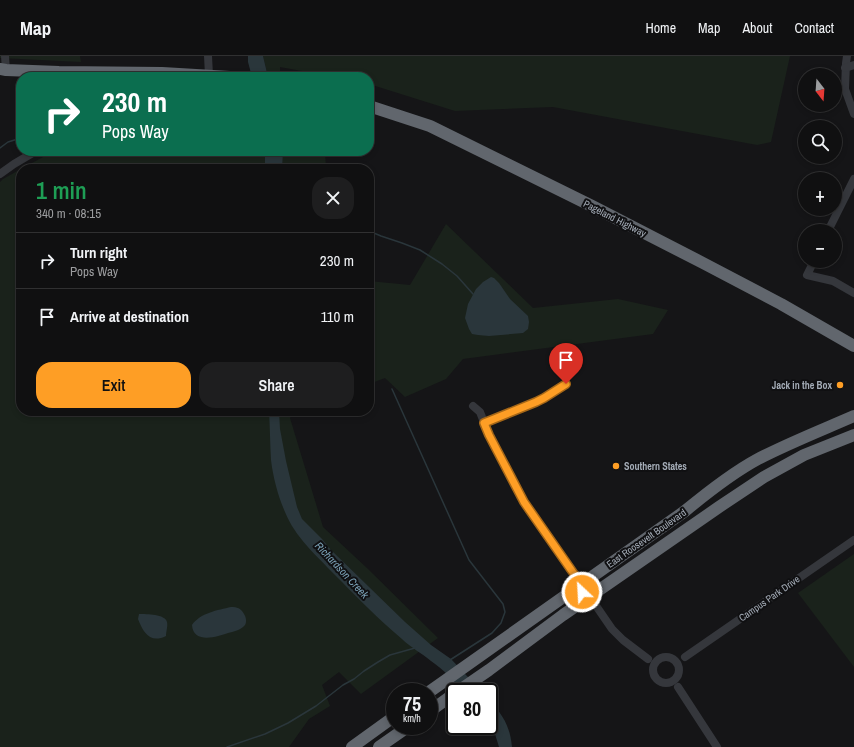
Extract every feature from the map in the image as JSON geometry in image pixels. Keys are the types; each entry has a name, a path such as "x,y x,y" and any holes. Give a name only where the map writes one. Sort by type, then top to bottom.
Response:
{"highway":[{"path":"3,69 59,72"},
{"name":"Pageland Highway","path":"374,108 430,126 592,206 767,296 854,346"},
{"path":"776,471 780,458 848,424 854,416"},
{"name":"East Roosevelt Boulevard","path":"438,685 685,510 719,484 768,454 854,416"},
{"name":"East Roosevelt Boulevard","path":"470,683 605,585 654,553 718,507 804,455 854,435"},
{"path":"718,507 734,489 768,464 768,454"},
{"path":"590,597 591,589 594,585 640,550 664,524"},
{"path":"516,649 537,629 581,595 581,584"},
{"path":"352,747 386,722"},
{"path":"379,747 396,735"}],"street":[{"path":"3,69 5,56"},
{"path":"208,56 209,72"},
{"path":"847,56 845,68 845,89 854,114"},
{"path":"845,68 854,65"},
{"path":"0,174 28,156"},
{"path":"832,224 854,179"},
{"path":"810,268 807,275 833,282 854,293"},
{"path":"484,423 539,400 566,384"},
{"path":"473,406 480,412 489,435 524,502 581,584"},
{"name":"Campus Park Drive","path":"676,663 854,540"},
{"path":"590,597 612,630 622,640 655,664"},
{"path":"677,683 660,682 654,676 653,672 655,664 661,658 670,658 676,663 678,675 677,683 717,747"}],"shaded area":[{"path":"0,56 80,56 81,62 0,58"},
{"path":"263,56 790,56 771,142 757,145 553,107 455,111 374,86 374,72 307,72 280,67 280,72 267,72"},
{"path":"45,156 325,156 326,164 30,164"},
{"path":"16,172 16,416 291,416 290,418 323,527 438,638 361,694 339,672 322,685 330,706 309,719 289,747 0,747 0,182"},
{"path":"446,224 533,308 618,299 668,310 653,334 463,359 446,379 405,397 385,378 374,382 374,281 410,285"},
{"path":"854,554 854,667 798,593"}],"water":[{"path":"248,56 263,56 267,72 251,72"},
{"path":"265,156 283,156 282,164 265,164"},
{"path":"491,277 499,283 510,299 528,316 528,329 523,333 489,336 472,334 469,329 465,318 468,304 476,289"},
{"name":"Richardson Creek","path":"269,416 279,416 280,429 286,461 297,507 302,519 331,550 405,622 431,645 451,659 474,683 456,683 428,658 405,642 320,560 294,530 280,500 274,480 271,460"},
{"path":"231,607 240,609 245,615 246,622 241,628 218,636 206,638 196,635 193,631 192,625 204,615"},
{"path":"139,614 155,615 166,619 166,636 156,639 151,638 140,624 138,619"},
{"path":"498,711 508,727 512,747 499,747 495,735 498,735"}],"waterway":[{"path":"0,148 8,142 16,140"},
{"path":"374,233 420,250 457,276 473,294"},
{"path":"392,389 469,560 503,604 505,612 501,623 492,633 450,660"},
{"path":"227,747 265,734 288,723 316,706 343,685 378,662 390,655 415,648"}],"place":[{"name":"Jack in the Box","path":"840,385"},
{"name":"Southern States","path":"616,466"}],"route":[{"path":"566,384 536,402 484,423 524,502 581,584 582,592"}]}
